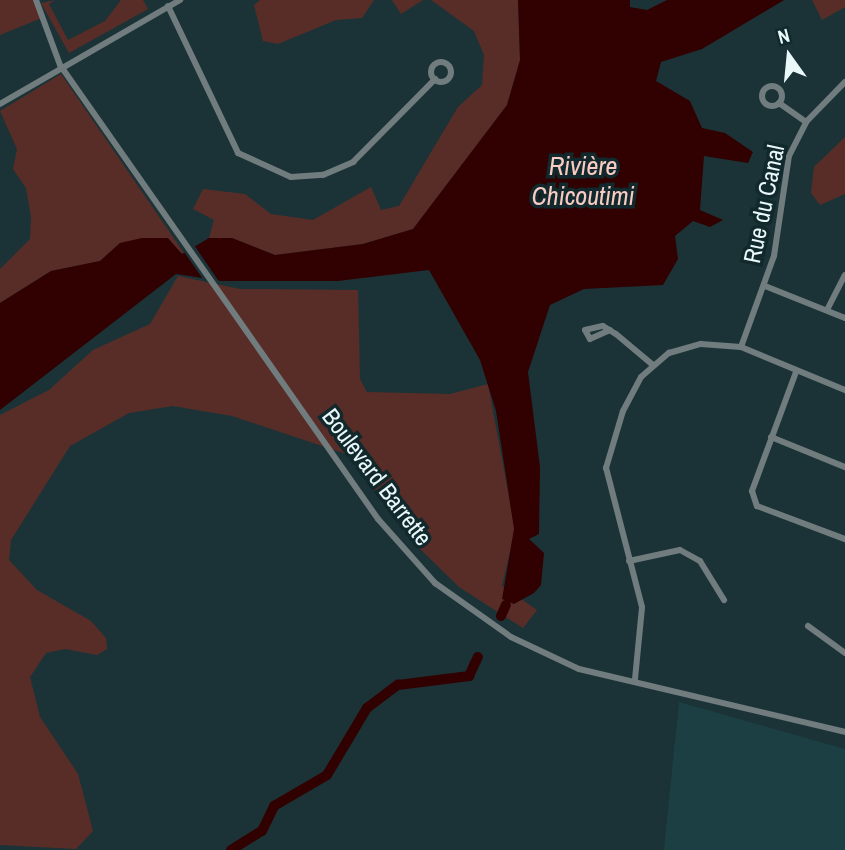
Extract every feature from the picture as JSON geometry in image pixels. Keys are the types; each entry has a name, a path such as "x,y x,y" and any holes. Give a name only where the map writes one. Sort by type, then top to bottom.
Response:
{"street":[{"name":"Boulevard Barrette","path":"36,0 60,65 164,209 378,519 435,583 511,637 579,669 635,679 845,732"},
{"path":"0,104 60,65 180,0"},
{"path":"168,6 238,153 291,177 323,175 353,162 435,79"},
{"name":"Rue du Canal","path":"741,347 765,286 789,156 806,122 844,84"},
{"path":"779,103 806,122"},
{"path":"827,310 845,275"},
{"path":"765,286 845,317"},
{"path":"610,330 653,365"},
{"path":"635,679 644,626 607,456 632,390 653,365 688,346 741,347 845,390"},
{"path":"796,372 752,491 757,506 845,539"},
{"path":"771,437 845,467"},
{"path":"629,561 680,550 699,561 724,600"},
{"path":"808,626 845,653"}],"shaded area":[{"path":"0,0 33,0 44,17 0,35"},
{"path":"55,0 49,4 68,40 105,21 121,0 143,0 148,9 69,53 41,3"},
{"path":"260,0 374,0 362,18 336,20 278,44 263,41 254,5"},
{"path":"392,0 423,0 401,14"},
{"path":"431,0 518,0 520,60 507,105 413,229 363,244 275,255 232,238 209,238 214,220 193,209 203,189 245,194 271,214 313,220 371,187 381,210 399,206 458,107 482,85 484,55 474,31"},
{"path":"812,0 845,0 845,7 822,20"},
{"path":"61,74 184,253 120,243 100,261 51,271 0,303 0,269 30,239 31,217 26,188 13,169 17,149 0,111"},
{"path":"845,137 845,194 820,205 811,193 814,167"},
{"path":"178,276 240,289 358,290 360,379 367,392 450,394 488,384 515,530 502,586 537,610 523,628 459,587 416,545 349,455 232,416 173,406 129,413 70,446 11,540 9,560 37,590 91,621 106,638 107,649 97,655 65,649 46,653 30,677 40,717 78,774 93,831 76,849 0,845 0,415 49,390 93,350 150,324"},
{"path":"679,702 845,749 845,850 664,850"}],"water":[{"name":"Rivière Chicoutimi","path":"518,0 630,0 630,7 647,10 667,0 784,0 702,49 661,62 656,81 690,101 702,128 725,133 753,152 748,163 704,156 700,210 723,220 710,227 693,221 675,236 678,259 663,285 584,289 550,305 528,372 540,467 539,534 529,539 544,553 541,585 534,593 514,604 502,599 514,529 496,411 480,360 429,270 338,281 221,281 176,274 0,410 0,303 51,271 100,261 120,243 142,238 168,238 182,254 209,238 232,238 275,255 363,244 413,229 507,105 520,60"}],"pier":[{"path":"194,245 220,283 205,282 180,246"}],"waterway":[{"path":"501,616 506,605"},
{"path":"231,850 262,831 274,806 327,775 367,708 398,685 469,676 478,657"}]}
